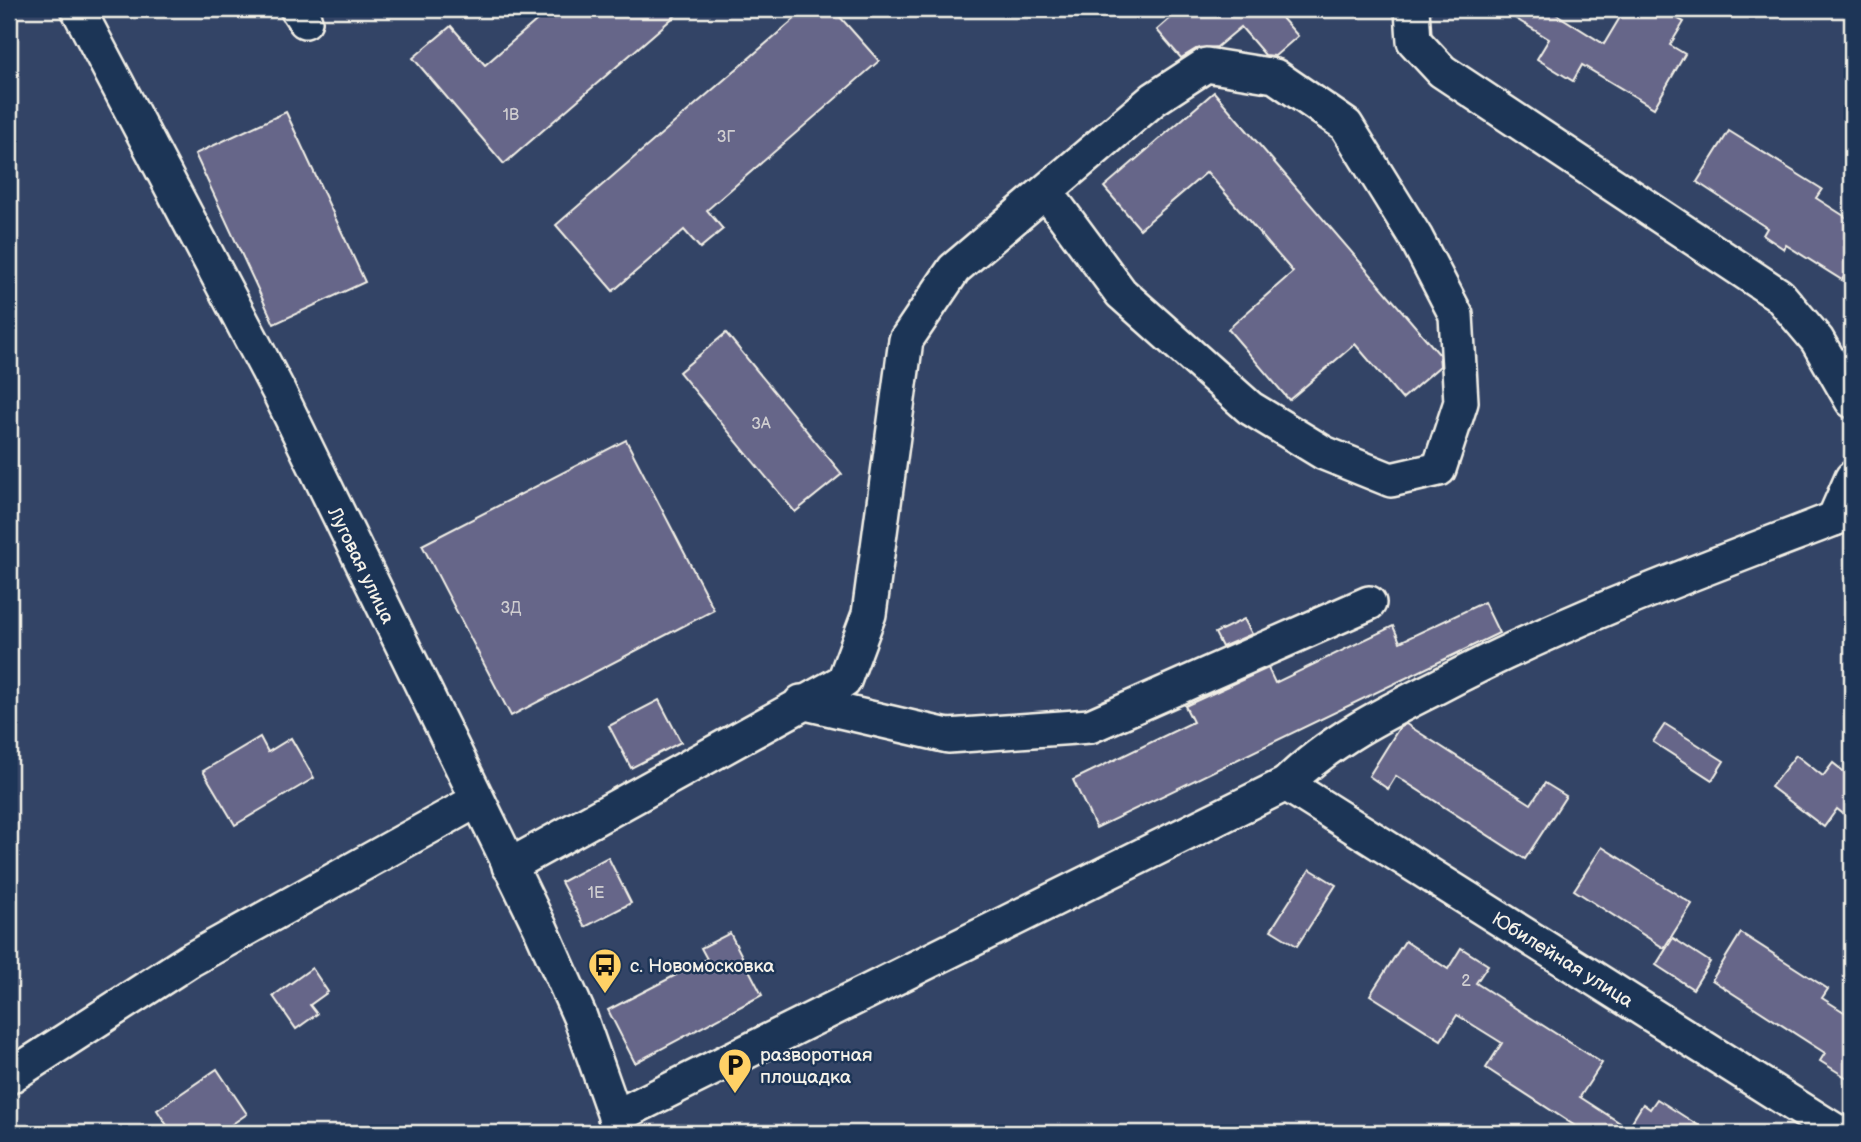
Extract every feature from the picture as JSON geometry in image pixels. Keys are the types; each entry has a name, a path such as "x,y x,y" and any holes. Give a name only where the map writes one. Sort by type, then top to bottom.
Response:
{"street":[{"name":"Луговая улица","path":"78,9 278,390 509,866 580,1017 618,1125"},
{"path":"1412,9 1414,41 1442,71 1779,295 1817,340 1852,401"},
{"path":"509,866 801,702 844,681 869,614 906,340 954,270 1154,99 1206,65 1275,76 1346,125 1416,238 1456,315 1461,402 1439,469 1391,480 1324,453 1250,408 1121,293 1047,193"},
{"path":"618,1125 1286,784 1314,757 1387,712 1503,652 1664,584 1843,515 1852,478"},
{"path":"801,702 948,736 1090,726 1369,603"},
{"name":"Юбилейная улица","path":"1286,784 1839,1133"},
{"path":"9,1077 190,960 476,801"}],"building":[{"path":"550,9 683,9 504,164 413,58 451,26 485,65"},
{"path":"806,9 833,9 879,61 707,210 723,229 700,248 684,230 613,291 556,225"},
{"path":"1181,9 1274,9 1298,36 1275,56 1265,55 1241,27 1217,47 1196,49 1181,58 1157,30"},
{"path":"1500,9 1548,9 1604,44 1625,9 1660,9 1684,22 1670,45 1685,54 1654,108 1582,65 1573,81 1537,59 1549,39"},
{"path":"1214,92 1439,354 1440,366 1402,399 1355,344 1289,400 1228,329 1293,272 1207,172 1140,229 1104,187"},
{"path":"286,112 365,282 274,324 195,154"},
{"path":"1729,131 1822,189 1816,198 1852,221 1852,263 1842,280 1786,245 1784,249 1763,235 1767,228 1697,182"},
{"path":"726,333 842,474 795,512 679,372"},
{"path":"626,440 714,610 511,716 422,545"},
{"path":"1484,602 1499,633 1096,828 1073,780 1193,722 1185,706 1268,668 1275,683 1393,626 1400,642"},
{"path":"1244,619 1252,634 1222,647 1215,633"},
{"path":"659,700 681,742 631,768 609,726"},
{"path":"1406,724 1531,804 1545,783 1566,796 1525,859 1396,776 1388,789 1369,776 1399,728"},
{"path":"1665,724 1724,761 1712,780 1653,742"},
{"path":"260,737 268,752 291,738 314,778 235,825 203,771"},
{"path":"1796,755 1823,776 1833,763 1852,778 1852,821 1837,809 1824,827 1771,787"},
{"path":"1602,847 1692,904 1664,948 1574,890"},
{"path":"608,857 631,903 585,927 561,882"},
{"path":"1310,869 1336,885 1297,946 1271,930"},
{"path":"730,933 762,995 635,1063 608,1010 707,959 701,948"},
{"path":"1741,933 1828,989 1822,998 1852,1017 1852,1081 1820,1061 1825,1053 1712,980"},
{"path":"1673,938 1710,962 1693,989 1656,965"},
{"path":"1405,941 1448,969 1461,948 1488,965 1476,983 1602,1063 1580,1097 1628,1128 1643,1104 1650,1109 1657,1099 1710,1133 1586,1133 1486,1068 1502,1043 1457,1015 1441,1040 1370,995"},
{"path":"312,968 328,992 310,1005 317,1014 296,1029 273,996"},
{"path":"217,1069 247,1114 219,1133 172,1133 157,1110"}],"place":[{"name":"с. Новомосковка","path":"605,995"},
{"name":"разворотная площадка","path":"735,1095"}]}
